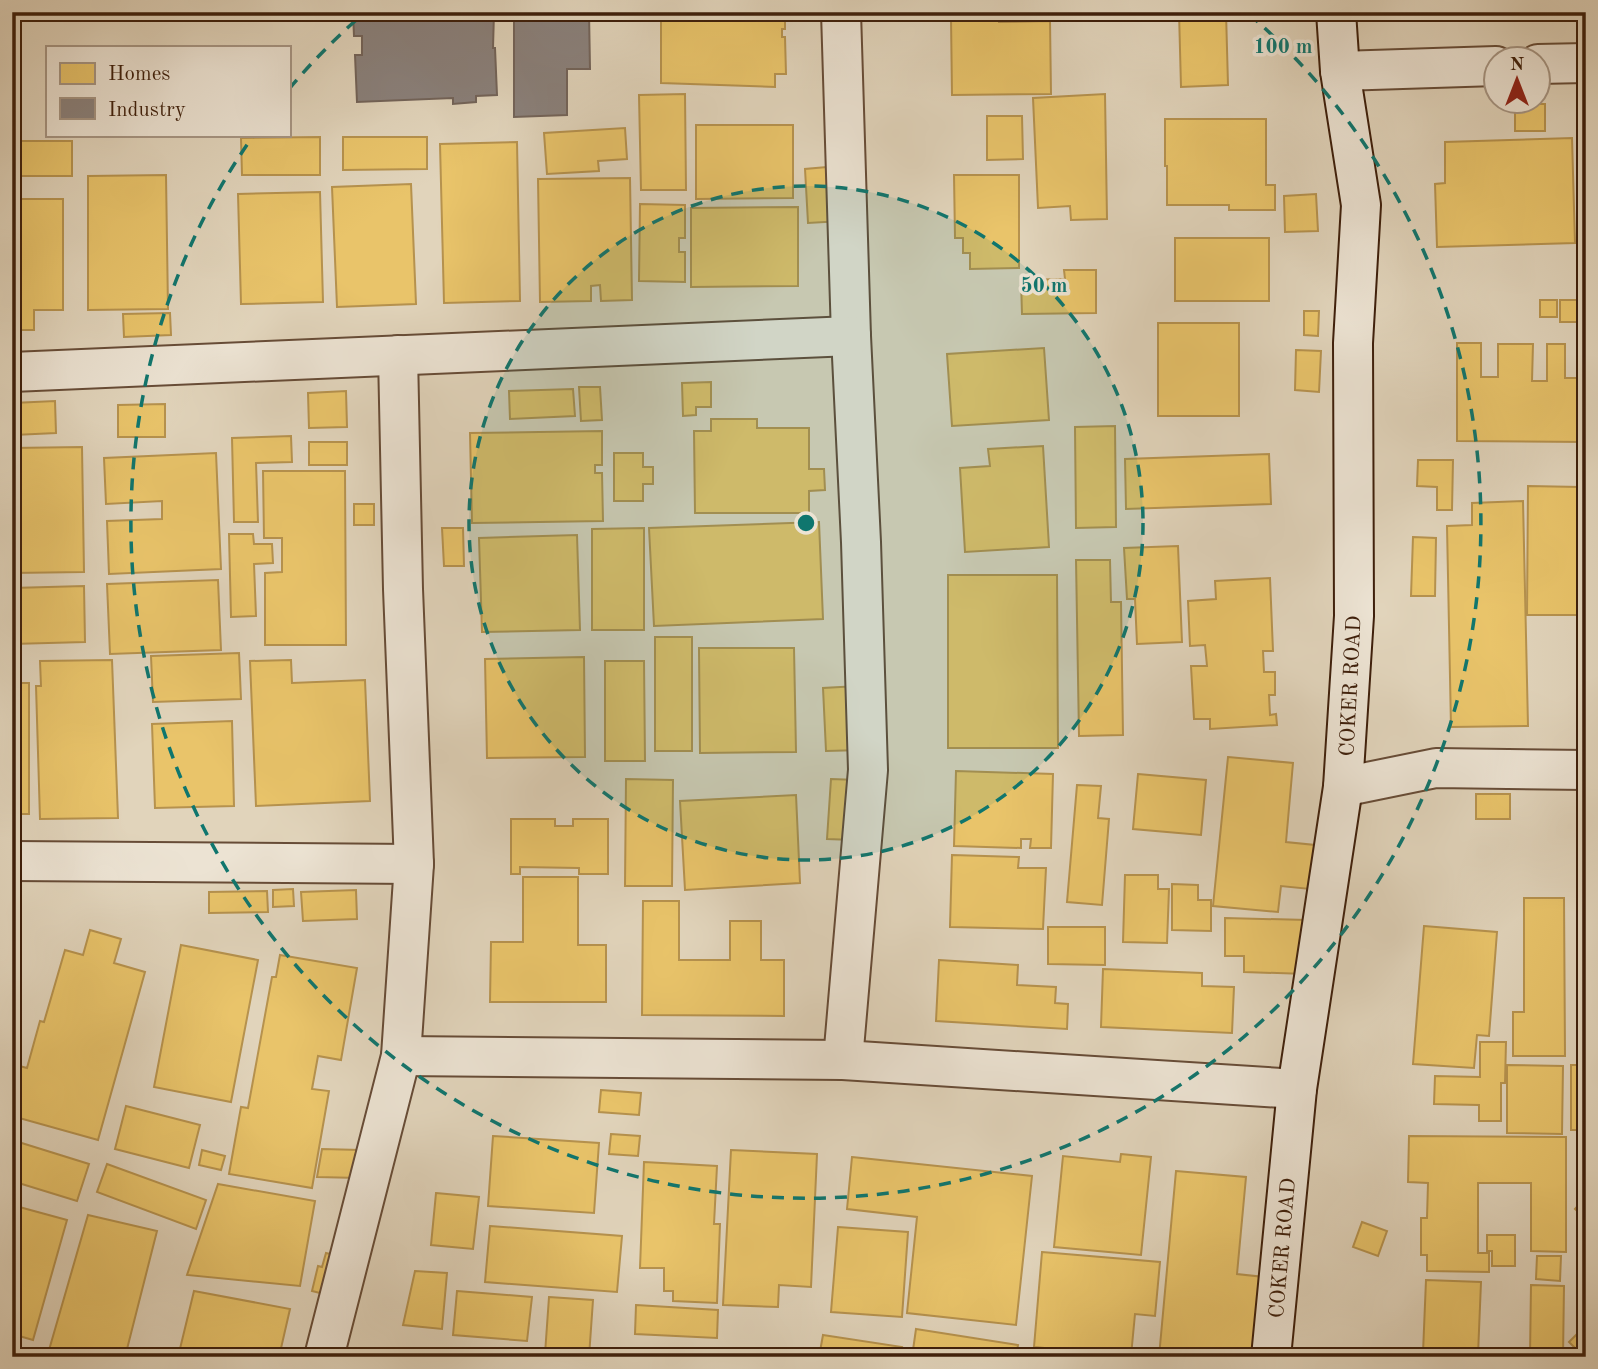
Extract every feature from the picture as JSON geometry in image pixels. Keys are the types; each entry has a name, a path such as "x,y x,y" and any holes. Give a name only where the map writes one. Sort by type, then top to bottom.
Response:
{"street":[{"path":"841,12 868,770 844,1060"},
{"name":"COKER ROAD","path":"1271,1357 1297,1088 1343,787 1354,616 1353,342 1361,205 1340,71 1336,12"},
{"path":"1552,64 1586,63"},
{"path":"1340,71 1482,66"},
{"path":"12,372 851,336"},
{"path":"324,1357 401,1056 414,864 403,589 398,355"},
{"path":"1343,787 1436,768 1586,770"},
{"path":"12,860 414,864"},
{"path":"401,1056 844,1060 1297,1088"}],"building: Homes":[{"path":"785,12 782,37 785,37 786,74 775,74 775,87 661,83 661,13"},
{"path":"1179,12 1226,12 1228,85 1181,87"},
{"path":"951,17 999,17 999,22 1050,21 1051,94 952,95"},
{"path":"685,94 686,190 641,190 639,95"},
{"path":"1105,94 1107,219 1071,220 1070,206 1038,208 1033,98"},
{"path":"987,116 1022,116 1023,159 987,160"},
{"path":"1515,116 1545,116 1545,131 1515,131"},
{"path":"1165,119 1266,119 1266,185 1275,185 1275,210 1229,210 1229,205 1167,205"},
{"path":"696,125 793,125 793,198 696,199"},
{"path":"625,128 627,159 598,161 599,171 547,174 544,133"},
{"path":"320,137 320,175 242,175 241,138"},
{"path":"343,137 427,137 427,169 343,170"},
{"path":"1572,138 1575,243 1437,247 1435,184 1445,183 1445,142"},
{"path":"12,141 72,141 72,176 12,176"},
{"path":"517,142 520,301 444,303 440,144"},
{"path":"838,166 842,221 808,223 805,169"},
{"path":"166,175 168,309 88,310 88,176"},
{"path":"954,175 1019,175 1019,268 970,269 970,253 963,253 963,238 955,238"},
{"path":"630,178 632,300 601,301 600,285 591,286 591,301 540,302 538,179"},
{"path":"411,184 416,304 337,307 332,187"},
{"path":"320,192 323,302 241,304 238,194"},
{"path":"1316,194 1318,231 1285,232 1284,196"},
{"path":"12,199 63,199 63,310 34,310 34,330 12,330"},
{"path":"640,204 685,205 685,238 679,238 679,252 685,252 685,282 639,281"},
{"path":"798,207 798,286 691,287 691,208"},
{"path":"1175,238 1269,238 1269,301 1175,301"},
{"path":"1064,270 1096,270 1096,313 1022,314 1021,280 1065,279"},
{"path":"1540,300 1557,300 1557,317 1540,317"},
{"path":"1560,300 1579,300 1579,322 1560,322"},
{"path":"1304,311 1319,311 1318,336 1304,335"},
{"path":"170,313 171,335 124,337 123,314"},
{"path":"1158,323 1239,323 1239,416 1158,416"},
{"path":"1457,343 1481,343 1481,377 1498,377 1498,344 1533,344 1532,381 1547,381 1547,344 1565,344 1565,378 1582,378 1582,344 1586,344 1586,442 1457,441"},
{"path":"1044,348 1049,420 952,426 947,354"},
{"path":"1296,350 1321,351 1319,392 1295,390"},
{"path":"711,382 711,407 696,407 696,415 683,416 682,383"},
{"path":"579,387 600,387 602,420 581,421"},
{"path":"573,389 575,416 510,419 509,391"},
{"path":"346,391 347,427 309,428 308,393"},
{"path":"55,401 56,433 14,435 13,403"},
{"path":"165,404 165,437 118,437 118,405"},
{"path":"711,419 757,419 757,428 809,428 809,469 824,469 825,490 809,491 809,513 695,513 694,431 711,431"},
{"path":"1115,426 1116,527 1076,528 1075,427"},
{"path":"602,431 602,465 595,465 595,473 602,473 603,521 472,523 470,433"},
{"path":"291,436 292,462 256,463 258,522 234,522 232,438"},
{"path":"309,442 347,442 347,465 309,465"},
{"path":"1043,446 1049,547 965,552 960,468 990,466 988,449"},
{"path":"82,447 84,572 12,573 12,448"},
{"path":"216,453 221,569 109,574 107,521 162,519 162,501 106,504 104,458"},
{"path":"614,453 643,453 643,467 653,467 653,484 643,484 643,501 614,501"},
{"path":"1269,454 1271,504 1126,509 1125,459"},
{"path":"1418,460 1453,460 1452,510 1437,510 1437,487 1417,486"},
{"path":"263,471 345,471 346,645 265,645 265,573 282,572 282,538 264,538"},
{"path":"1528,486 1580,487 1579,507 1586,507 1586,615 1527,615"},
{"path":"1523,501 1528,726 1451,727 1447,526 1472,525 1472,503"},
{"path":"354,504 374,504 374,525 354,525"},
{"path":"819,522 823,619 654,626 649,528"},
{"path":"442,528 463,528 464,566 444,566"},
{"path":"644,528 644,630 592,630 592,529"},
{"path":"229,534 253,534 254,544 272,544 273,563 254,564 256,616 231,617"},
{"path":"577,535 580,630 482,632 479,538"},
{"path":"1413,537 1436,538 1435,596 1411,596"},
{"path":"1178,546 1182,642 1137,644 1135,599 1127,599 1124,548"},
{"path":"1076,560 1110,560 1111,602 1121,602 1123,735 1079,736"},
{"path":"948,575 1057,575 1058,748 948,748"},
{"path":"1270,578 1273,651 1263,651 1264,672 1275,672 1275,695 1269,695 1270,715 1276,714 1277,725 1210,729 1210,719 1194,719 1191,666 1207,666 1205,645 1190,646 1188,601 1216,599 1215,581"},
{"path":"218,580 221,650 110,654 107,584"},
{"path":"84,586 85,642 12,644 12,588"},
{"path":"655,637 692,637 692,751 655,751"},
{"path":"699,648 794,648 796,752 700,753"},
{"path":"239,653 241,699 153,702 151,656"},
{"path":"584,657 585,757 487,758 485,659"},
{"path":"112,660 118,818 40,819 36,686 41,686 40,661"},
{"path":"291,660 292,683 365,680 370,801 256,806 250,661"},
{"path":"605,661 644,661 645,761 605,761"},
{"path":"12,683 29,683 29,814 12,814"},
{"path":"858,686 862,750 826,751 823,688"},
{"path":"232,721 234,806 155,808 152,724"},
{"path":"1228,757 1293,763 1286,842 1315,845 1310,889 1281,886 1278,912 1213,906"},
{"path":"956,771 1053,774 1051,848 1030,848 1031,839 1021,839 1021,848 954,846"},
{"path":"1138,774 1206,780 1201,835 1133,829"},
{"path":"626,779 673,780 672,886 625,886"},
{"path":"831,779 857,780 853,840 827,839"},
{"path":"1077,785 1101,786 1098,818 1109,819 1102,905 1067,902"},
{"path":"1476,794 1510,794 1510,819 1476,819"},
{"path":"796,795 800,883 685,890 680,801"},
{"path":"511,819 555,819 555,826 573,826 573,819 608,819 608,874 579,874 579,868 520,867 520,874 511,874"},
{"path":"952,855 1019,857 1018,868 1046,868 1043,929 950,927"},
{"path":"1125,875 1158,875 1158,889 1169,889 1167,943 1123,942"},
{"path":"523,877 578,877 578,945 606,945 606,1002 490,1002 491,942 523,942"},
{"path":"1172,884 1198,885 1198,900 1211,900 1211,931 1172,930"},
{"path":"293,889 294,906 273,907 273,890"},
{"path":"356,890 357,919 303,921 301,892"},
{"path":"267,891 268,912 209,913 209,892"},
{"path":"1524,898 1564,898 1565,1056 1513,1056 1513,1012 1524,1012"},
{"path":"643,901 679,901 679,960 730,960 730,921 761,921 761,960 784,960 784,1016 642,1015"},
{"path":"1225,918 1307,920 1306,974 1244,972 1244,956 1225,956"},
{"path":"1424,926 1497,932 1489,1036 1477,1035 1474,1068 1413,1064"},
{"path":"1048,927 1105,927 1105,965 1048,964"},
{"path":"90,930 121,939 114,963 145,972 98,1140 12,1116 12,1064 27,1068 65,950 83,955"},
{"path":"181,945 258,960 231,1102 154,1087"},
{"path":"280,955 357,968 341,1060 318,1056 312,1089 329,1091 312,1188 229,1174 241,1107 248,1108 272,977 276,977"},
{"path":"939,960 1018,965 1017,985 1056,987 1055,1003 1068,1004 1067,1029 936,1021"},
{"path":"1103,969 1202,973 1202,986 1234,987 1232,1033 1101,1027"},
{"path":"1578,985 1586,985 1586,1130 1571,1130 1571,1065 1578,1065"},
{"path":"1480,1042 1506,1042 1505,1083 1501,1083 1501,1121 1479,1121 1479,1105 1434,1104 1435,1076 1480,1077"},
{"path":"1507,1065 1563,1066 1562,1134 1507,1133"},
{"path":"601,1090 641,1093 639,1115 599,1112"},
{"path":"126,1106 200,1125 189,1168 115,1149"},
{"path":"611,1134 640,1136 638,1156 609,1154"},
{"path":"493,1136 599,1143 594,1213 488,1206"},
{"path":"1409,1136 1566,1137 1566,1252 1531,1251 1531,1183 1478,1183 1478,1253 1489,1253 1489,1272 1427,1271 1427,1255 1421,1255 1421,1218 1427,1218 1428,1183 1408,1182"},
{"path":"12,1140 89,1164 77,1201 12,1181"},
{"path":"322,1149 360,1150 359,1178 317,1177"},
{"path":"202,1150 225,1156 221,1170 199,1165"},
{"path":"731,1150 817,1154 811,1287 779,1285 778,1307 723,1305"},
{"path":"1121,1154 1151,1157 1141,1255 1054,1247 1063,1156 1120,1162"},
{"path":"852,1157 1032,1176 1016,1325 907,1313 917,1217 847,1209"},
{"path":"644,1162 717,1166 714,1224 720,1224 717,1303 673,1301 673,1291 664,1291 664,1268 640,1268"},
{"path":"107,1164 206,1200 196,1229 97,1192"},
{"path":"1176,1171 1246,1177 1237,1274 1264,1277 1256,1357 1159,1357"},
{"path":"218,1184 315,1201 300,1286 187,1275"},
{"path":"436,1193 479,1197 473,1249 431,1245"},
{"path":"1586,1197 1586,1219 1575,1209"},
{"path":"12,1205 67,1220 33,1340 12,1334"},
{"path":"88,1215 157,1231 125,1357 47,1357"},
{"path":"1362,1222 1387,1231 1378,1256 1353,1247"},
{"path":"490,1226 622,1236 617,1292 485,1282"},
{"path":"838,1227 908,1232 902,1317 831,1312"},
{"path":"1487,1235 1515,1235 1515,1266 1492,1266 1492,1251 1487,1251"},
{"path":"1042,1252 1160,1262 1155,1316 1135,1314 1131,1356 1034,1347"},
{"path":"326,1253 335,1255 336,1297 312,1291 318,1266 322,1267"},
{"path":"1537,1256 1561,1256 1560,1281 1536,1279"},
{"path":"415,1271 447,1273 442,1329 403,1325"},
{"path":"1426,1280 1481,1282 1478,1355 1519,1357 1397,1357 1397,1352 1423,1353"},
{"path":"1531,1285 1564,1286 1563,1357 1530,1357"},
{"path":"194,1291 290,1309 279,1357 178,1357"},
{"path":"457,1291 532,1297 527,1341 453,1335"},
{"path":"549,1297 593,1300 589,1357 545,1354"},
{"path":"636,1305 718,1310 717,1338 635,1334"},
{"path":"1586,1325 1586,1353 1583,1356 1569,1342"},
{"path":"916,1329 1018,1345 1016,1357 912,1357"},
{"path":"823,1335 902,1347 900,1357 865,1357 865,1353 849,1353 849,1357 819,1357"},
{"path":"12,1350 36,1357 12,1357"}],"building: Industry":[{"path":"353,12 494,12 493,48 497,95 476,96 476,102 453,104 453,98 357,102 355,55 362,55 362,36 354,36"},
{"path":"514,12 589,12 590,69 567,69 567,115 514,117"}]}
